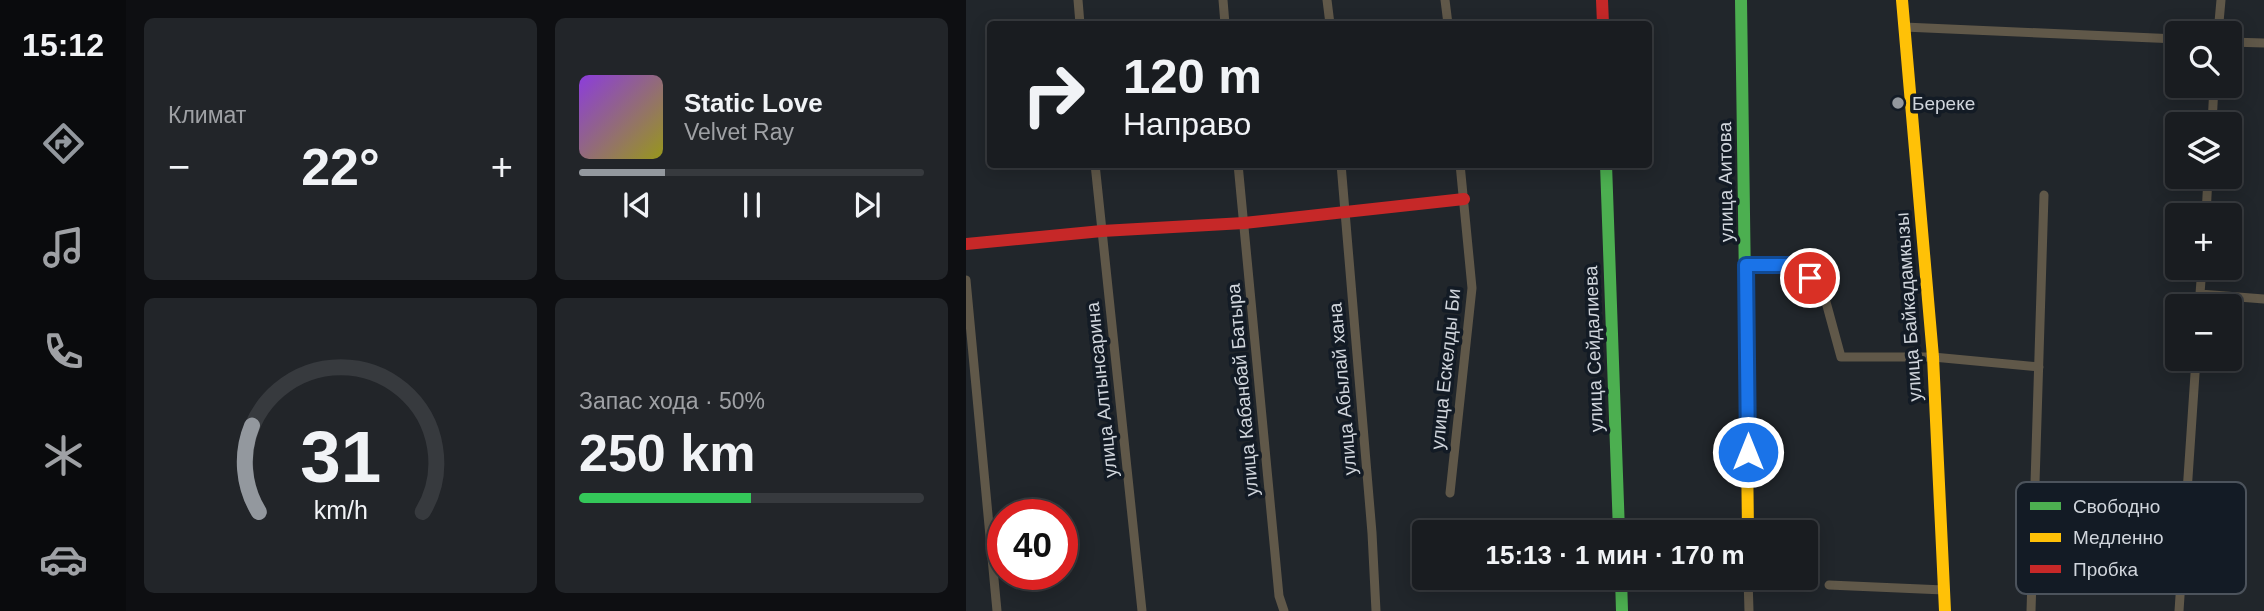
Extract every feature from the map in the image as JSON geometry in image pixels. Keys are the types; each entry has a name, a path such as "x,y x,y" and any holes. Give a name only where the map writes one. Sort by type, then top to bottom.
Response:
{"street":[{"path":"1078,0 1080,21"},
{"path":"1223,0 1225,21"},
{"path":"1328,0 1330,21"},
{"path":"1445,0 1447,21"},
{"path":"1602,0 1603,21"},
{"name":"улица Аитова","path":"1741,0 1748,520"},
{"name":"улица Байкадамкызы","path":"1902,0 1933,357 1945,611"},
{"path":"2219,21 2221,0"},
{"path":"1904,27 2165,38"},
{"path":"2242,42 2264,43"},
{"name":"улица Алтынсарина","path":"1095,168 1142,611"},
{"name":"улица Кабанбай Батыра","path":"1238,168 1279,596 1284,611"},
{"name":"улица Абылай хана","path":"1341,168 1372,533 1376,611"},
{"name":"улица Ескелды Би","path":"1450,493 1472,288 1460,168"},
{"name":"улица Сейдалиева","path":"1606,168 1619,520"},
{"path":"2035,482 2044,195"},
{"path":"966,244 1102,231 1244,223 1464,200"},
{"path":"1746,265 1796,265 1823,291 1841,357 1933,357 2039,367"},
{"path":"966,280 997,611"},
{"path":"2200,294 2201,280"},
{"path":"2242,297 2264,299"},
{"path":"2188,482 2195,371"},
{"path":"1829,585 1944,590"},
{"path":"1621,590 1622,611"},
{"path":"1748,590 1749,611"}],"traffic: fast":[{"path":"1741,0 1745,284"},
{"path":"1606,168 1619,520"},
{"path":"1621,590 1622,611"}],"traffic: slow":[{"path":"1902,0 1933,357 1945,611"},
{"path":"1745,284 1748,520"}],"traffic: jam":[{"path":"1602,0 1603,21"},
{"path":"966,244 1102,231 1244,223 1464,199"}],"place":[{"name":"Береке","path":"1898,103"}],"route":[{"path":"1748,452 1746,265 1796,265 1810,278"}]}
